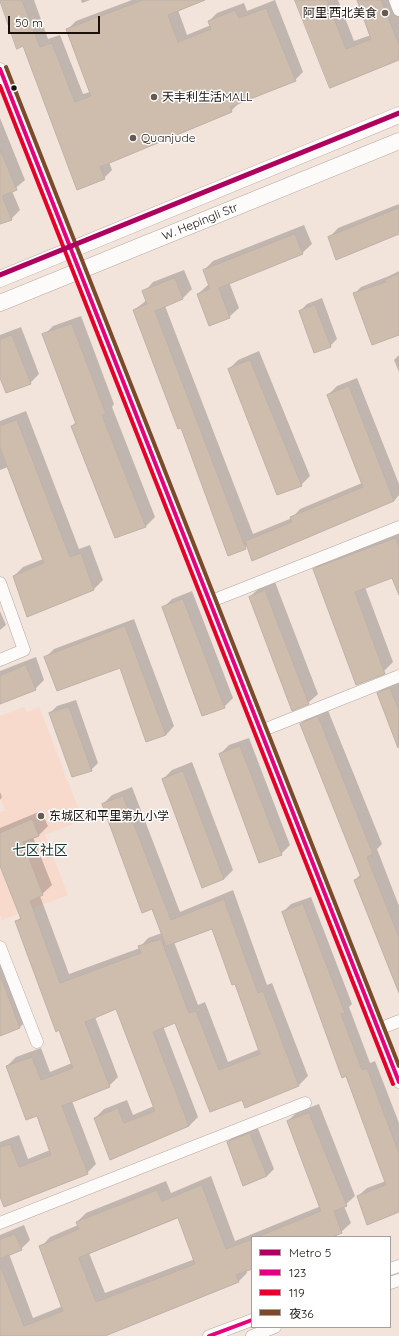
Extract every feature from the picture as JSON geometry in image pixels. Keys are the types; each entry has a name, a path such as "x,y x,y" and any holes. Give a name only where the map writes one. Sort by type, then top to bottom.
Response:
{"main road":[{"name":"W. Hepingli Str","path":"0,280 71,252 399,115"},
{"name":"W. Hepingli Str","path":"0,303 399,141"}],"street":[{"path":"395,0 399,10"},
{"path":"0,69 399,1082"},
{"path":"209,602 399,527"},
{"path":"0,584 24,650 0,660"},
{"path":"260,732 399,676"},
{"path":"0,947 37,1042"},
{"path":"379,1029 399,1021"},
{"path":"0,1223 306,1103"},
{"path":"209,1336 251,1320"},
{"path":"252,1336 272,1328"}],"shaded area":[{"name":"东城区和平里第九小学","path":"24,707 27,712 39,707 83,820 45,835 68,895 2,920 0,914 0,812 5,810 0,797 0,716"}],"building":[{"path":"0,0 22,0 40,47 52,43 75,102 91,96 66,29 143,0 205,0 168,15 178,42 211,29 208,21 235,10 239,18 266,8 296,81 230,107 232,112 100,167 105,179 77,190 23,46 17,49"},
{"path":"295,0 327,0 346,49 371,39 357,0 381,0 399,44 399,60 330,88"},
{"path":"0,149 17,190 2,196 12,220 0,224"},
{"path":"399,208 399,234 336,260 328,237"},
{"path":"295,234 303,254 219,288 230,318 209,326 197,294 210,289 203,270"},
{"path":"399,274 399,335 372,345 353,293 386,282 385,280"},
{"path":"175,278 183,299 155,311 246,549 228,556 181,428 178,429 133,310 147,304 142,291"},
{"path":"315,305 331,347 314,353 299,311"},
{"path":"72,324 106,414 102,415 146,527 115,538 71,426 76,424 42,334"},
{"path":"12,335 31,384 6,393 0,378 0,340"},
{"path":"250,360 302,486 277,495 228,369"},
{"path":"349,386 394,501 252,561 245,541 292,522 290,517 363,487 327,395"},
{"path":"17,420 70,557 81,553 94,590 27,617 13,576 44,563 0,448 0,426"},
{"path":"396,538 399,547 399,595 392,578 355,592 385,674 356,685 313,569"},
{"path":"265,590 309,704 292,711 249,597"},
{"path":"183,599 225,708 202,716 162,607"},
{"path":"125,626 166,735 146,742 120,668 57,691 44,657"},
{"path":"26,665 36,690 0,704 0,676"},
{"path":"390,688 399,710 398,748 377,693"},
{"path":"69,707 92,771 72,777 49,713"},
{"path":"318,716 373,854 367,857 399,937 399,993 354,880 361,877 300,724"},
{"path":"240,746 282,855 259,863 219,754"},
{"path":"183,771 224,879 202,888 162,779"},
{"path":"123,796 171,920 224,899 258,993 263,991 299,1086 245,1108 242,1100 210,1112 175,1023 153,1032 189,1126 110,1160 94,1118 118,1108 124,1123 155,1111 116,1009 85,1022 110,1087 62,1106 88,1174 4,1207 0,1197 0,1147 10,1144 19,1167 51,1155 37,1116 26,1120 6,1066 32,1057 41,1080 73,1068 59,1030 56,1032 15,921 21,919 0,866 0,833 32,819 39,836 23,842 43,895 30,901 60,983 141,953 138,946 161,939 189,1013 196,1011 219,1070 260,1054 235,984 232,985 212,929 166,946 152,909 142,913 102,804"},
{"path":"303,904 345,1013 341,1014 362,1070 367,1068 399,1153 399,1212 367,1225 357,1196 386,1185 346,1076 342,1078 282,912"},
{"path":"1,977 20,1028 0,1036 0,978"},
{"path":"309,1113 347,1206 334,1211 342,1233 334,1236 259,1236 321,1211 287,1121"},
{"path":"250,1133 267,1176 243,1186 227,1142"},
{"path":"202,1185 226,1249 251,1239 251,1269 236,1275 239,1282 105,1336 0,1336 0,1265 24,1326 63,1311 39,1246 79,1229 76,1222 157,1190 162,1201","holes":["178,1218 195,1264 96,1302 79,1258"]},
{"path":"15,1234 22,1250 0,1259 0,1240"}],"metro line":[{"name":"5","path":"0,275 399,113"}],"transit line":[{"name":"夜36","path":"6,67 399,1066"},
{"name":"123","path":"0,69 399,1082"},
{"name":"119","path":"0,86 393,1084"},
{"name":"123","path":"209,1336 251,1320"}],"place":[{"name":"阿里·西北美食","path":"385,13"},
{"name":"天丰利生活MALL","path":"154,97"},
{"name":"Quanjude","path":"133,138"},
{"name":"东城区和平里第九小学","path":"41,816"}],"district":[{"name":"七区社区","path":"40,851"}]}
